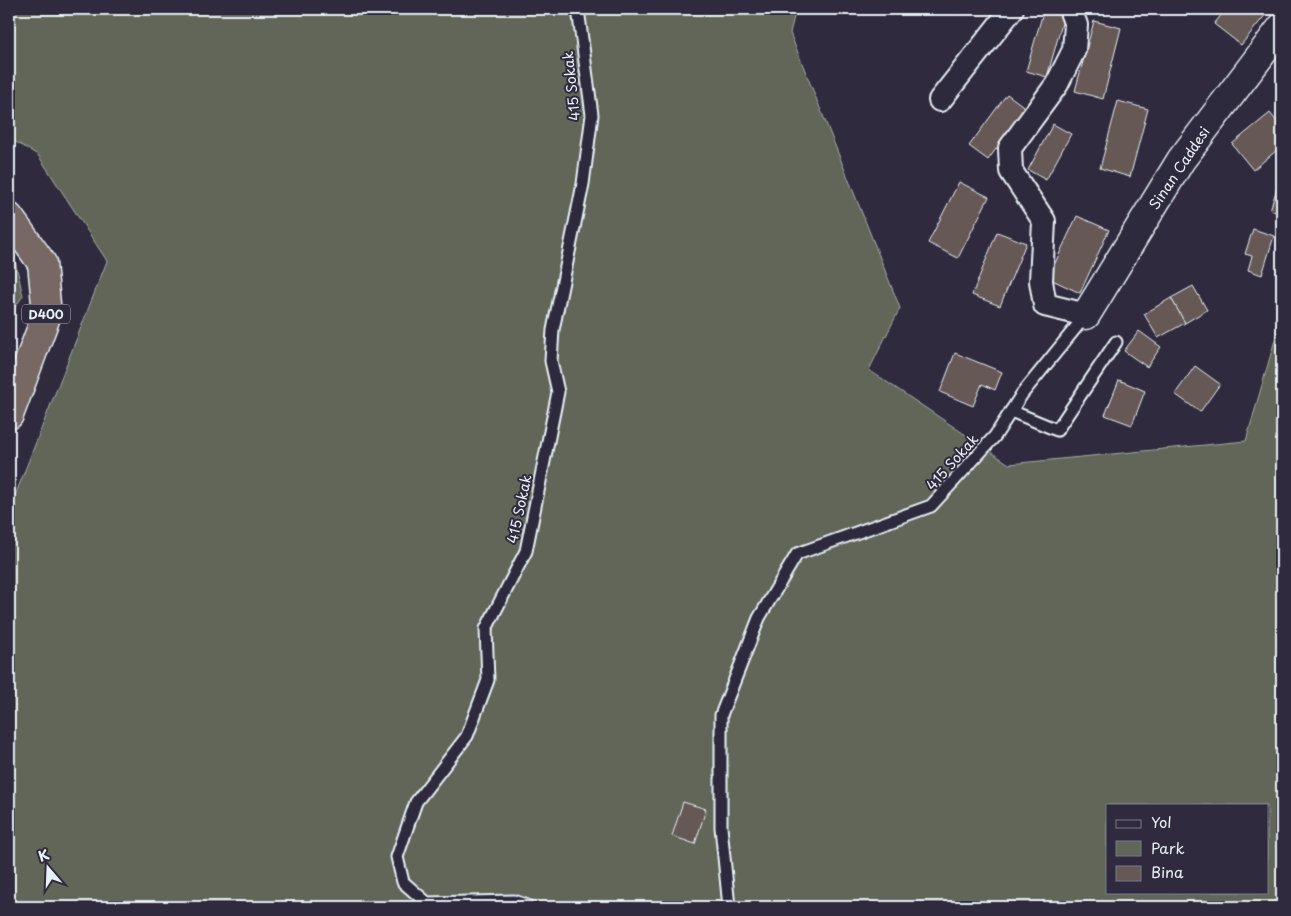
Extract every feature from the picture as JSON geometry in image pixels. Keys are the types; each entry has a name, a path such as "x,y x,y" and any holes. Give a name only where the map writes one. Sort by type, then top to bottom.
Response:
{"highway":[{"name":"D400","path":"9,217 42,263 46,314 9,415"}],"street":[{"path":"940,100 1012,9"},
{"path":"1070,9 1076,25 1074,50 1056,84 1010,148 1011,170 1044,221 1041,281 1044,305 1086,315"},
{"name":"Sinan Caddesi","path":"1086,315 1181,160 1282,27"}],"lane":[{"name":"415 Sokak","path":"530,907 514,901 427,903 403,882 397,857 416,802 467,736 488,680 486,629 526,551 558,392 550,361 553,330 583,184 592,115 578,9"},
{"name":"415 Sokak","path":"729,907 721,827 720,714 759,618 797,554 931,506 974,462 996,436 1022,394 1086,315"},
{"path":"1011,410 1057,430 1116,342"}],"green space":[{"path":"9,9 796,9 790,33 900,308 869,370 1009,464 1246,441 1282,315 1282,907 9,907 9,511 107,261 38,155 9,138"},
{"path":"9,234 23,296 9,315"}],"building":[{"path":"945,9 958,9 955,14"},
{"path":"1044,9 1066,9 1047,77 1026,71"},
{"path":"1226,9 1261,9 1267,13 1241,45 1214,24"},
{"path":"1094,21 1121,28 1103,99 1075,91"},
{"path":"1007,94 1026,108 988,160 969,146"},
{"path":"1118,101 1148,109 1130,177 1100,168"},
{"path":"1270,113 1282,128 1282,146 1253,170 1232,144"},
{"path":"1053,124 1071,134 1046,180 1028,170"},
{"path":"959,182 989,197 958,258 928,243"},
{"path":"1278,185 1282,186 1282,214 1270,210"},
{"path":"1077,216 1109,230 1080,293 1048,278"},
{"path":"1253,229 1274,236 1262,275 1248,270 1252,256 1245,254"},
{"path":"997,232 1026,243 1000,306 972,295"},
{"path":"1193,286 1207,310 1185,323 1171,298"},
{"path":"1171,298 1185,323 1158,338 1144,314"},
{"path":"1139,331 1161,347 1147,367 1124,351"},
{"path":"955,353 1002,372 995,390 982,384 973,406 940,392"},
{"path":"1195,366 1220,384 1200,412 1175,394"},
{"path":"1119,380 1145,391 1132,425 1105,415"},
{"path":"683,802 706,809 695,844 672,836"}]}
